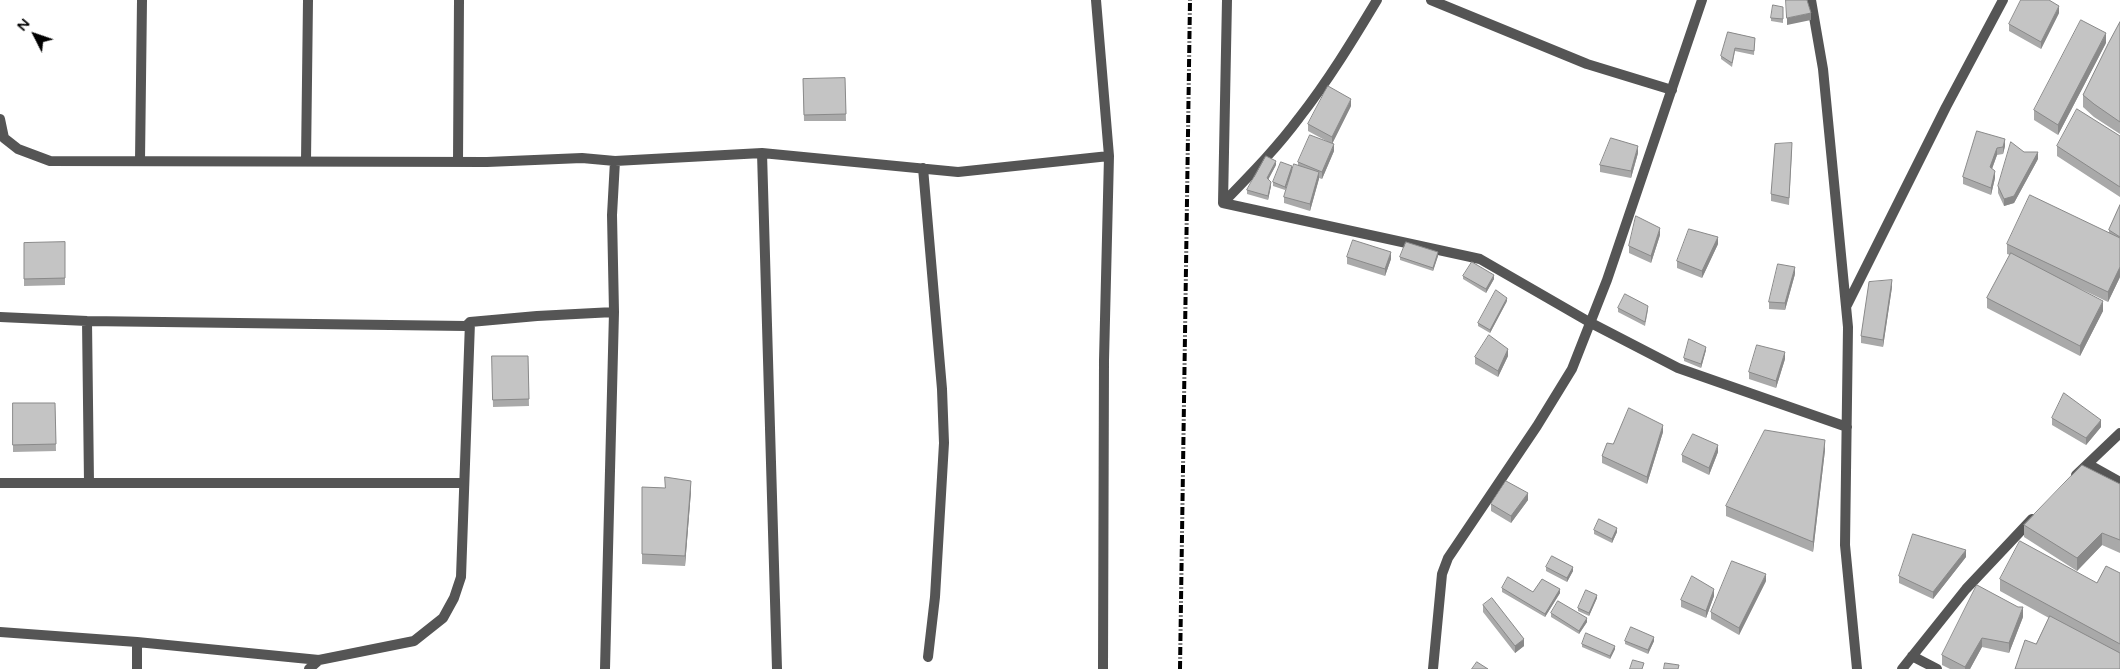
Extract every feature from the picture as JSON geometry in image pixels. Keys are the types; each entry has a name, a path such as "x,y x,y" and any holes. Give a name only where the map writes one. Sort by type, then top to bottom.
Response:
{"street":[{"path":"140,161 142,0"},
{"path":"306,161 308,0"},
{"path":"458,162 459,0"},
{"path":"1096,0 1109,156 1104,370 1103,669"},
{"path":"1223,204 1227,0"},
{"path":"1223,204 1262,163 1299,118 1350,45 1377,0"},
{"path":"1431,0 1587,64 1672,90"},
{"path":"1433,669 1442,574 1448,558 1549,407 1572,369 1591,323 1702,0"},
{"path":"1811,0 1823,69 1848,327 1845,545 1857,669"},
{"path":"1846,306 1946,107 2003,0"},
{"path":"0,119 2,138 18,149 50,161 458,162 582,158 615,161 762,153 958,172 1109,156"},
{"path":"762,153 778,669"},
{"path":"605,669 614,312 612,214 615,161"},
{"path":"923,168 942,389 944,443 935,597 928,657"},
{"path":"1223,204 1480,259 1591,323 1678,368 1847,427"},
{"path":"0,317 87,321 466,326 470,322 614,312"},
{"path":"87,321 89,483"},
{"path":"0,632 137,642 319,660 414,641 443,618 454,598 461,577 470,322"},
{"path":"2069,482 2120,433"},
{"path":"2088,464 2120,482"},
{"path":"0,483 464,484"},
{"path":"1902,669 1966,589 2038,512"},
{"path":"137,642 137,669"},
{"path":"1912,656 1937,669"},
{"path":"309,669 319,660"}],"building":[{"path":"1786,0 1807,0 1811,13 1787,18"},
{"path":"2021,0 2049,0 2059,6 2041,42 2009,24"},
{"path":"1773,5 1783,7 1783,19 1771,18"},
{"path":"2081,20 2106,33 2058,125 2034,110"},
{"path":"2120,22 2120,122 2083,95"},
{"path":"1728,32 1755,38 1754,51 1735,48 1732,63 1721,56"},
{"path":"845,78 846,114 804,115 803,79"},
{"path":"1328,86 1351,99 1332,137 1308,124"},
{"path":"2077,109 2120,136 2120,187 2057,146"},
{"path":"1977,131 2005,139 2003,147 1997,148 1990,167 1995,171 1991,188 1963,177"},
{"path":"1310,135 1334,144 1322,172 1298,162"},
{"path":"1611,138 1638,146 1631,171 1600,165"},
{"path":"2011,142 2024,152 2038,152 2014,196 2004,199 1998,186"},
{"path":"1792,143 1789,198 1771,194 1775,144"},
{"path":"1266,156 1276,161 1267,178 1271,182 1268,196 1247,190"},
{"path":"1281,162 1292,166 1285,187 1273,182"},
{"path":"1294,164 1319,172 1310,204 1284,197"},
{"path":"2030,195 2120,238 2120,267 2108,292 2007,244"},
{"path":"2120,205 2120,237 2109,230"},
{"path":"1636,216 1660,228 1651,256 1629,246"},
{"path":"1689,229 1718,237 1702,271 1677,261"},
{"path":"1353,240 1391,252 1385,269 1347,257"},
{"path":"65,242 65,278 24,279 24,243"},
{"path":"1406,242 1438,252 1433,268 1400,257"},
{"path":"2011,253 2103,301 2080,346 1987,298"},
{"path":"1472,262 1494,275 1486,289 1463,276"},
{"path":"1778,264 1795,267 1785,303 1769,302"},
{"path":"1892,280 1883,340 1861,336 1869,282"},
{"path":"1496,290 1507,298 1490,330 1478,323"},
{"path":"1625,294 1648,306 1645,322 1618,308"},
{"path":"1489,335 1508,349 1498,371 1475,357"},
{"path":"1689,339 1706,347 1701,364 1684,358"},
{"path":"1757,345 1785,352 1776,381 1749,372"},
{"path":"492,356 528,356 529,399 493,400"},
{"path":"2064,393 2101,420 2086,438 2052,418"},
{"path":"13,403 55,403 56,444 13,445"},
{"path":"1629,408 1663,425 1647,477 1602,456 1607,443 1613,444"},
{"path":"1765,430 1825,440 1813,542 1726,506"},
{"path":"1693,434 1718,445 1709,468 1682,455"},
{"path":"2082,465 2120,484 2120,540 2102,533 2077,558 2024,525"},
{"path":"665,477 691,481 685,556 642,554 642,487 665,488"},
{"path":"1506,481 1528,493 1511,516 1491,504"},
{"path":"1599,519 1617,528 1612,539 1594,530"},
{"path":"1913,534 1966,550 1933,592 1899,576"},
{"path":"2020,541 2097,583 2106,566 2120,573 2120,644 2000,579"},
{"path":"1552,556 1573,567 1567,578 1546,567"},
{"path":"1732,561 1766,574 1739,628 1711,612"},
{"path":"1692,576 1714,589 1706,611 1681,600"},
{"path":"1508,577 1533,592 1542,579 1560,589 1545,614 1502,588"},
{"path":"1977,585 2018,607 2023,607 2009,643 1982,638 1965,667 1942,655"},
{"path":"1586,590 1597,595 1589,613 1578,608"},
{"path":"1492,598 1524,639 1515,646 1483,605"},
{"path":"1558,601 1587,618 1579,631 1551,613"},
{"path":"2050,616 2120,653 2120,669 2015,669 2025,640 2036,644"},
{"path":"1631,627 1654,637 1648,650 1625,641"},
{"path":"1586,633 1615,646 1610,656 1582,644"},
{"path":"1633,660 1644,663 1642,669 1630,669"},
{"path":"1477,662 1488,669 1472,669"},
{"path":"1665,663 1679,665 1678,669 1664,669"}],"railway":[{"path":"1180,669 1190,0"}]}
